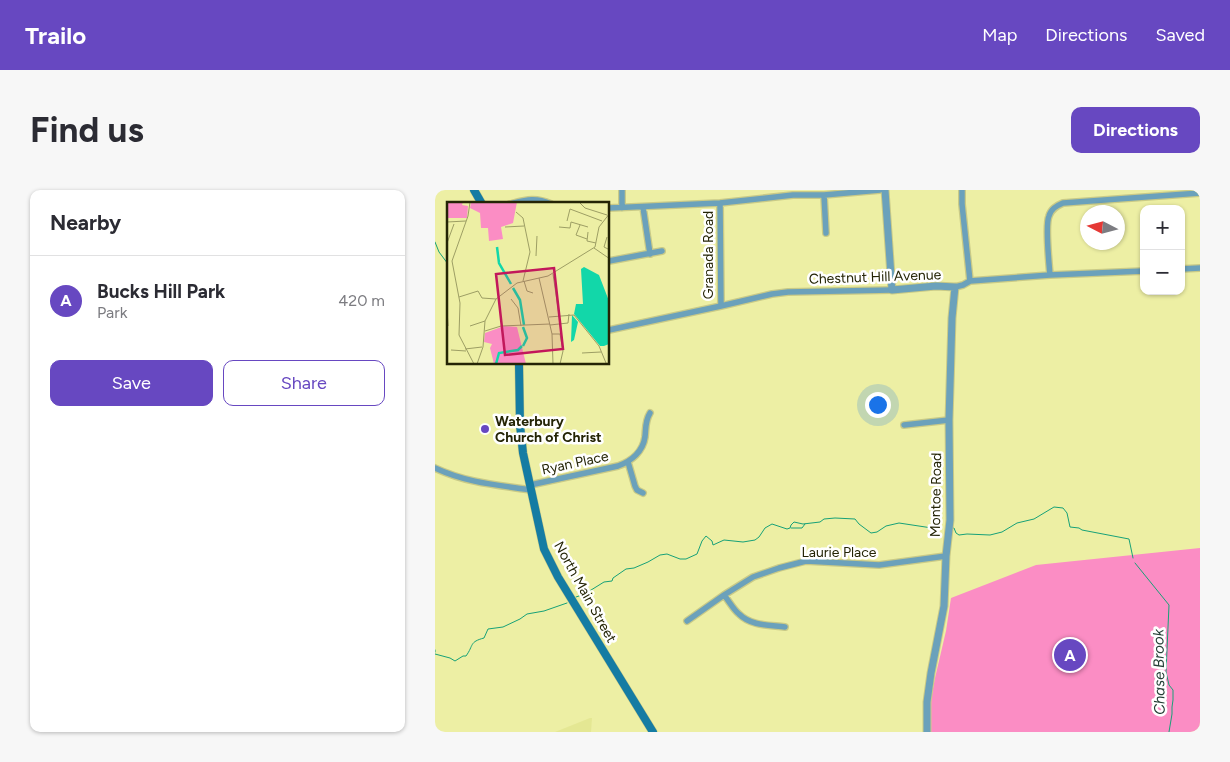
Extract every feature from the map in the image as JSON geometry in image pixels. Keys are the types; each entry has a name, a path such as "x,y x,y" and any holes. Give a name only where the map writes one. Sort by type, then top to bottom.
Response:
{"main road":[{"name":"North Main Street","path":"519,365 520,425 523,453 544,549 558,577 653,732"}],"street":[{"path":"621,190 623,208"},
{"path":"610,208 720,203 793,195 824,195 880,190"},
{"path":"885,190 892,290"},
{"path":"962,190 970,281"},
{"path":"1050,275 1048,219 1052,209 1057,205 1200,193"},
{"path":"824,195 826,233"},
{"path":"519,202 532,199 547,202"},
{"name":"Granada Road","path":"720,203 721,306"},
{"path":"643,207 650,254"},
{"path":"610,261 662,251"},
{"path":"1185,269 1200,268"},
{"name":"Chestnut Hill Avenue","path":"610,330 788,292 892,290 955,286 963,285 970,281 1140,270"},
{"name":"Montoe Road","path":"927,732 927,702 944,606 950,520 949,420 952,318 955,286"},
{"name":"Ryan Place","path":"531,488 628,462 636,455 643,444 646,421 650,412"},
{"path":"904,425 949,420"},
{"path":"628,462 635,486 637,490 643,493"},
{"path":"435,468 466,480 531,488"},
{"name":"Laurie Place","path":"687,621 753,577 806,561 879,565 946,556"},
{"path":"724,595 739,614 748,621 758,624 785,626"}],"shaded area":[{"path":"1200,548 1200,732 931,732 929,710 951,598 1036,565"},
{"path":"592,718 591,732 555,732"}],"waterway":[{"path":"435,242 439,252 447,263"},
{"name":"Chase Brook","path":"953,528 959,535 990,535 1002,532 1017,523 1034,519 1054,507 1063,508 1067,513 1070,527 1129,539 1133,558"},
{"name":"Chase Brook","path":"576,597 583,595 604,582 612,581 613,578 626,569 634,568 660,555 667,554 680,559 686,559 697,554 706,536 712,541 713,545 724,540 743,542 755,540 765,528 772,524 787,529 794,522 803,524 835,518 855,519 871,533 877,532 886,526 899,523 932,528 939,527"},
{"path":"791,528 802,528 805,524"},
{"name":"Chase Brook","path":"1135,563 1169,605 1166,672 1169,685 1173,690 1169,732"},
{"name":"Chase Brook","path":"435,654 455,661 466,656 474,643 484,638 488,629 503,627 527,614 544,611 567,603"}],"place":[{"name":"Waterbury Church of Christ","path":"485,429"},
{"name":"Bucks Hill Park","path":"1070,655"}]}
